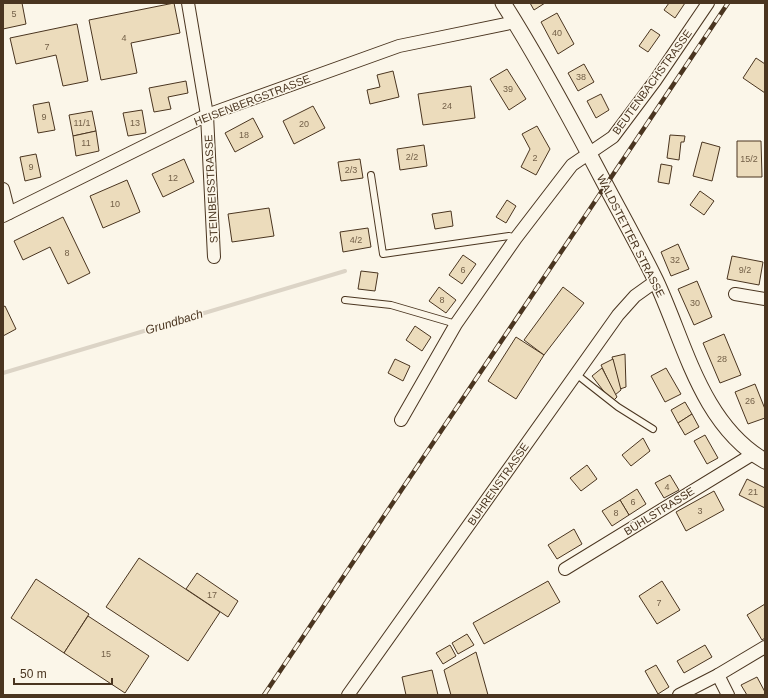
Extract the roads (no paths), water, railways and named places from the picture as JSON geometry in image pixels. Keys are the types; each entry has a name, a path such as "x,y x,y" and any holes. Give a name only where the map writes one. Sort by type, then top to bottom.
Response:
{"street":[{"name":"STEINBEISSTRASSE","path":"188,3 208,115 214,257"},
{"name":"WALDSTETTER STRASSE","path":"502,3 515,22 589,153 656,281 678,338 707,398 727,429 759,457"},
{"name":"BEUTENBACHSTRASSE","path":"401,420 456,324 516,238 572,165 613,137 655,81 708,3"},
{"name":"HEISENBERGSTRASSE","path":"6,215 208,115 399,46 515,22"},
{"path":"3,189 6,215"},
{"name":"BUHRENSTRASSE","path":"348,695 618,315 636,296 656,281"},
{"path":"735,294 765,300"},
{"name":"BÜHLSTRASSE","path":"564,569 759,457"},
{"path":"679,695 718,675 765,647"},
{"path":"718,675 728,695"}],"lane":[{"path":"371,175 383,254 509,236 516,238"},
{"path":"345,300 391,305 456,324"},
{"path":"576,374 618,407 653,429"}],"waterway":[{"name":"Grundbach","path":"3,373 345,271"}],"railway":[{"path":"264,695 728,3"}]}
